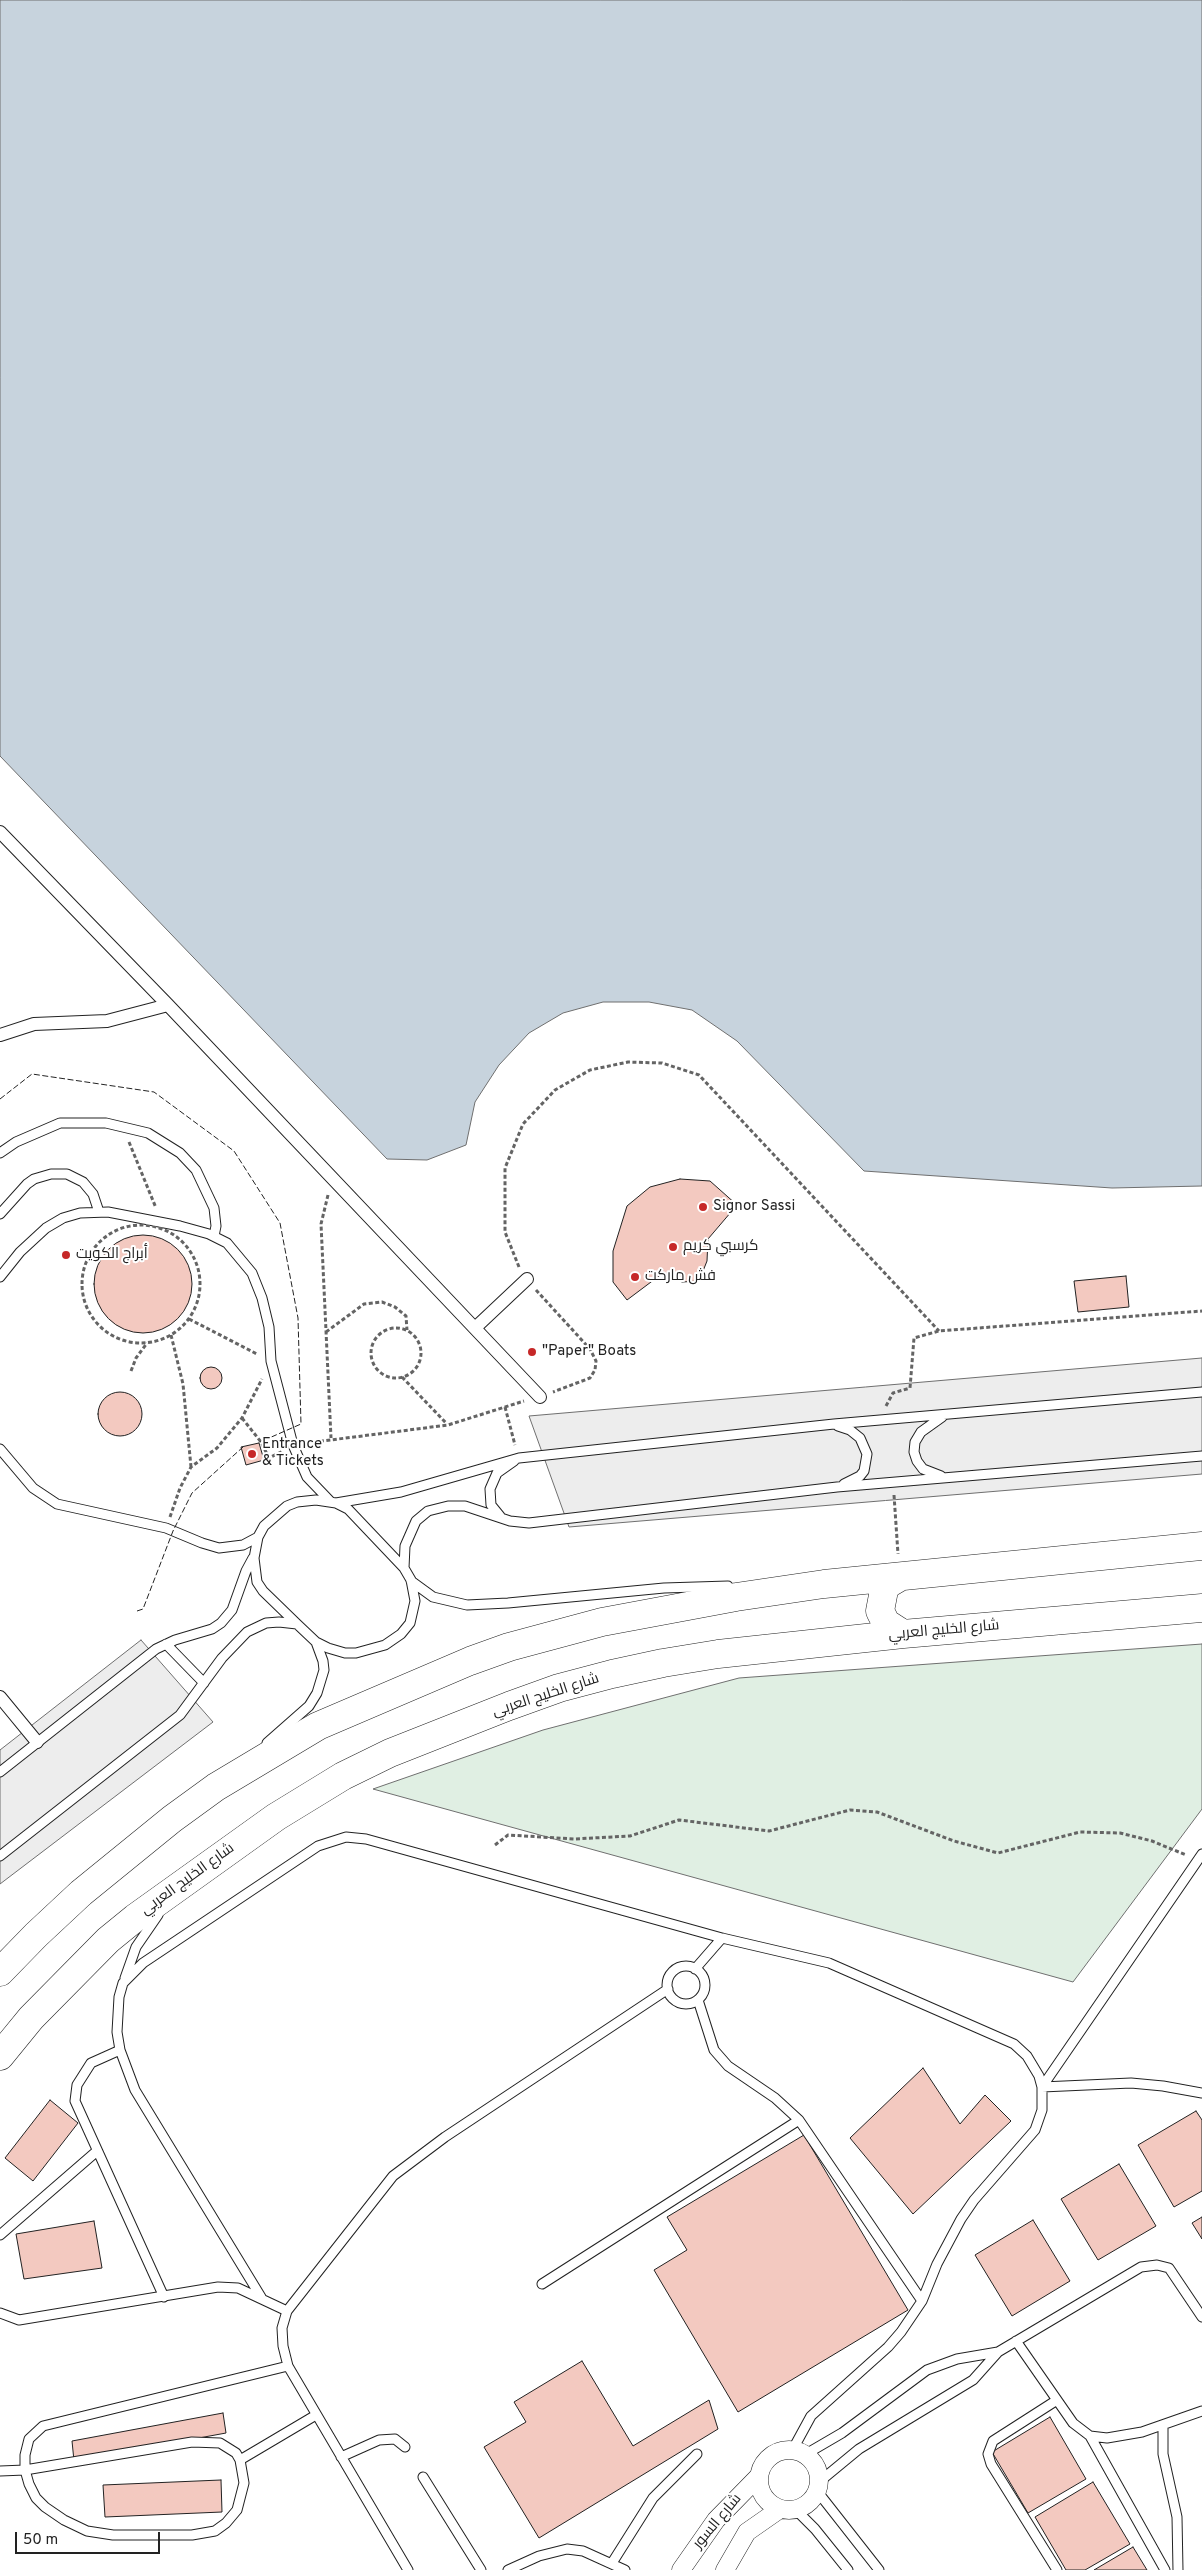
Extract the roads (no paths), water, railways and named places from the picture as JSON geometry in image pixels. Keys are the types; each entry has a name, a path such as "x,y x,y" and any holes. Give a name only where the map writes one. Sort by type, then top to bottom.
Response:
{"main road":[{"path":"0,1972 81,1893 172,1819 216,1787 318,1726 428,1678 509,1647 586,1626 670,1608 824,1584 1202,1546"},
{"path":"900,1577 888,1584 884,1590 880,1611 886,1624 904,1634"},
{"name":"شارع الخليج العربي","path":"0,2056 31,2018 108,1940 276,1817 343,1776 390,1753 559,1688 663,1663 718,1654 904,1634 1202,1608"}],"street":[{"path":"0,832 168,1005 540,1396"},
{"path":"0,1034 34,1024 107,1022 168,1005"},
{"path":"475,1328 527,1279"},
{"path":"0,1697 37,1742"},
{"path":"783,2450 799,2452 815,2464 818,2486 807,2504 787,2509 771,2504 759,2487 758,2476 761,2467 770,2456 783,2450"},
{"name":"شارع السور","path":"681,2570 716,2520 758,2476"},
{"name":"شارع السور","path":"726,2570 740,2541 747,2532 787,2509"}],"lane":[{"path":"0,1153 16,1142 60,1123 88,1122 122,1126 158,1139 180,1153 196,1170 214,1208 216,1226 214,1236"},
{"path":"0,1214 27,1184 34,1179 51,1174 75,1176 84,1182 93,1194 98,1212"},
{"path":"0,1277 20,1252 46,1228 71,1215 98,1212 214,1236 236,1251 252,1273 266,1310 271,1361 293,1445 307,1477 333,1502 358,1518 404,1568 417,1587 433,1597 467,1605 508,1604 664,1588 824,1584"},
{"path":"411,1580 415,1601 414,1615 410,1623 396,1639 375,1649 356,1653 336,1651 316,1642 263,1591 255,1574 254,1558 258,1537 271,1517 287,1506 306,1501 333,1502 401,1492 501,1461 519,1458 834,1424 1202,1392"},
{"path":"947,1415 930,1423 921,1432 915,1442 914,1452 919,1466 927,1471 953,1477"},
{"path":"834,1424 855,1433 863,1442 867,1454 866,1465 860,1476 837,1487"},
{"path":"0,1449 33,1488 56,1504 166,1528 219,1548 243,1545 258,1537"},
{"path":"404,1568 405,1546 416,1521 428,1511 448,1506 465,1506 510,1521 529,1523 837,1487 1202,1456"},
{"path":"510,1521 493,1509 490,1500 490,1489 497,1474 519,1458"},
{"path":"0,1772 147,1656 166,1644 212,1629 221,1623 232,1610 246,1571 254,1558"},
{"path":"0,1856 176,1718 232,1647 254,1628 279,1622 297,1624"},
{"path":"216,1787 314,1699 324,1670 323,1661 316,1642"},
{"path":"166,1644 204,1683"},
{"path":"123,1984 143,1963 306,1854 327,1842 346,1837 366,1839 722,1938 829,1963 1014,2044 1028,2056 1036,2070 1042,2087 1042,2110 1035,2130 974,2200 961,2219 937,2264 922,2301 888,2347 811,2416 799,2452"},
{"path":"1042,2087 1200,1857"},
{"path":"189,1879 147,1929 136,1947 123,1984 117,2013 120,2050 135,2090 261,2297"},
{"path":"695,1969 722,1938"},
{"path":"682,1966 695,1969 704,1980 704,1991 698,2000 690,2004 680,2003 672,1998 668,1989 669,1977 674,1970 682,1966"},
{"path":"408,2570 288,2366 283,2346 282,2328 287,2311 393,2176 445,2137 668,1989"},
{"path":"698,2000 714,2050 736,2073 775,2098 798,2120 922,2301"},
{"path":"120,2050 91,2063 77,2085 74,2101 164,2297"},
{"path":"1042,2087 1131,2083 1202,2093"},
{"path":"542,2284 798,2120"},
{"path":"0,2235 97,2151"},
{"path":"879,2570 818,2486 859,2449 973,2380 998,2352 1136,2269 1150,2265 1164,2266 1173,2272 1202,2317"},
{"path":"0,2313 19,2320 218,2287 238,2288 261,2297 287,2311"},
{"path":"1016,2341 1073,2423 1090,2436 1165,2570"},
{"path":"799,2452 842,2433 927,2370 956,2359 998,2352"},
{"path":"0,2471 25,2470 199,2442 220,2443 236,2453 240,2460 244,2484 236,2510 215,2531 192,2535 113,2535 88,2531 45,2508 36,2498 25,2470 26,2444 34,2432 43,2426 288,2366"},
{"path":"1057,2400 992,2441 988,2454 991,2464 1057,2570"},
{"path":"1090,2436 1107,2438 1142,2432 1202,2411"},
{"path":"240,2460 316,2415"},
{"path":"1163,2426 1163,2454 1177,2518 1179,2538 1178,2570"},
{"path":"341,2457 379,2440 395,2439 405,2447"},
{"path":"612,2563 653,2498 697,2454"},
{"path":"423,2477 481,2570"},
{"path":"787,2509 815,2529 848,2570"},
{"path":"508,2570 539,2556 567,2549 584,2551 624,2570"}],"place":[{"name":"Signor Sassi","path":"703,1207"},
{"name":"كرسبي كريم","path":"673,1247"},
{"name":"أبراج الكويت","path":"66,1255"},
{"name":"فش ماركت","path":"635,1277"},
{"name":"\"Paper\" Boats","path":"532,1352"},
{"name":"Entrance & Tickets","path":"252,1454"}]}
